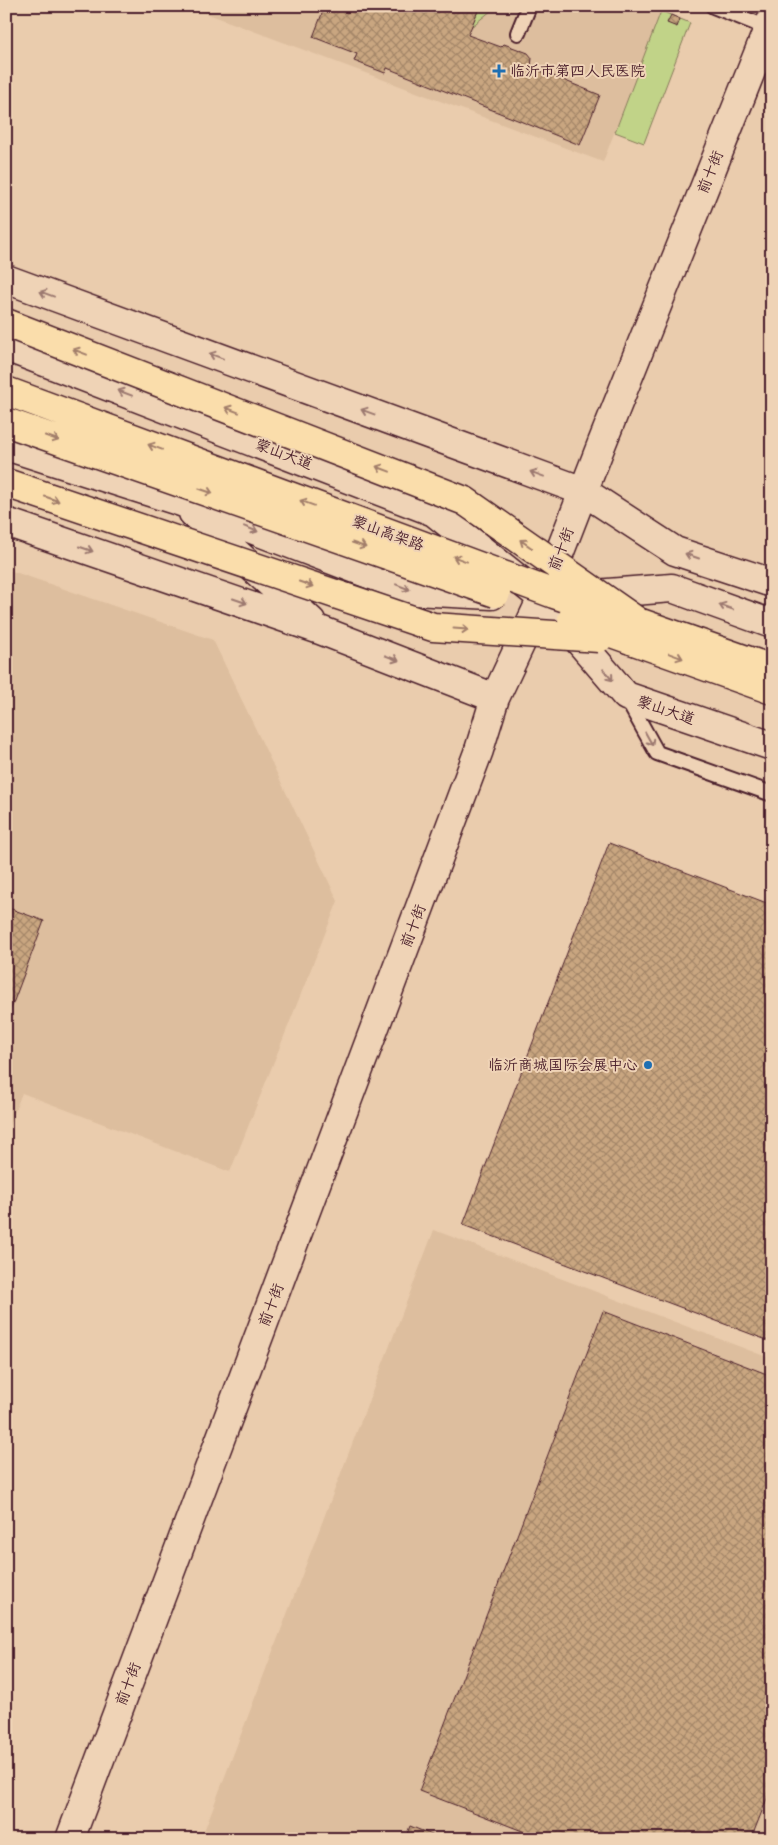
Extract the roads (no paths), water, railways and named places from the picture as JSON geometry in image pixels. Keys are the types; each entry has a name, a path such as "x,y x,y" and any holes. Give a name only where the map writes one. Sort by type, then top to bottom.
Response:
{"highway":[{"path":"6,323 465,501 634,631"},
{"name":"蒙山高架路","path":"6,392 554,594 634,631 772,690"},
{"name":"蒙山高架路","path":"6,422 634,631 772,669"},
{"path":"6,484 434,627 634,631"}],"main road":[{"name":"前十街","path":"70,1839 479,750 494,698 542,598 583,490 770,23"},
{"path":"6,279 583,490 675,551 772,583"},
{"name":"蒙山大道","path":"6,347 434,512 542,598 626,696 772,746"},
{"path":"6,446 181,502 413,591 542,598 672,588 772,624"},
{"path":"181,502 320,630"},
{"path":"6,522 320,630 494,698"}],"lane":[{"path":"518,33 529,6"},
{"path":"713,6 770,23"},
{"path":"626,696 657,753 772,794"}],"place":[{"name":"临沂市第四人民医院","path":"499,71"},
{"name":"临沂商城国际会展中心","path":"648,1065"}]}
